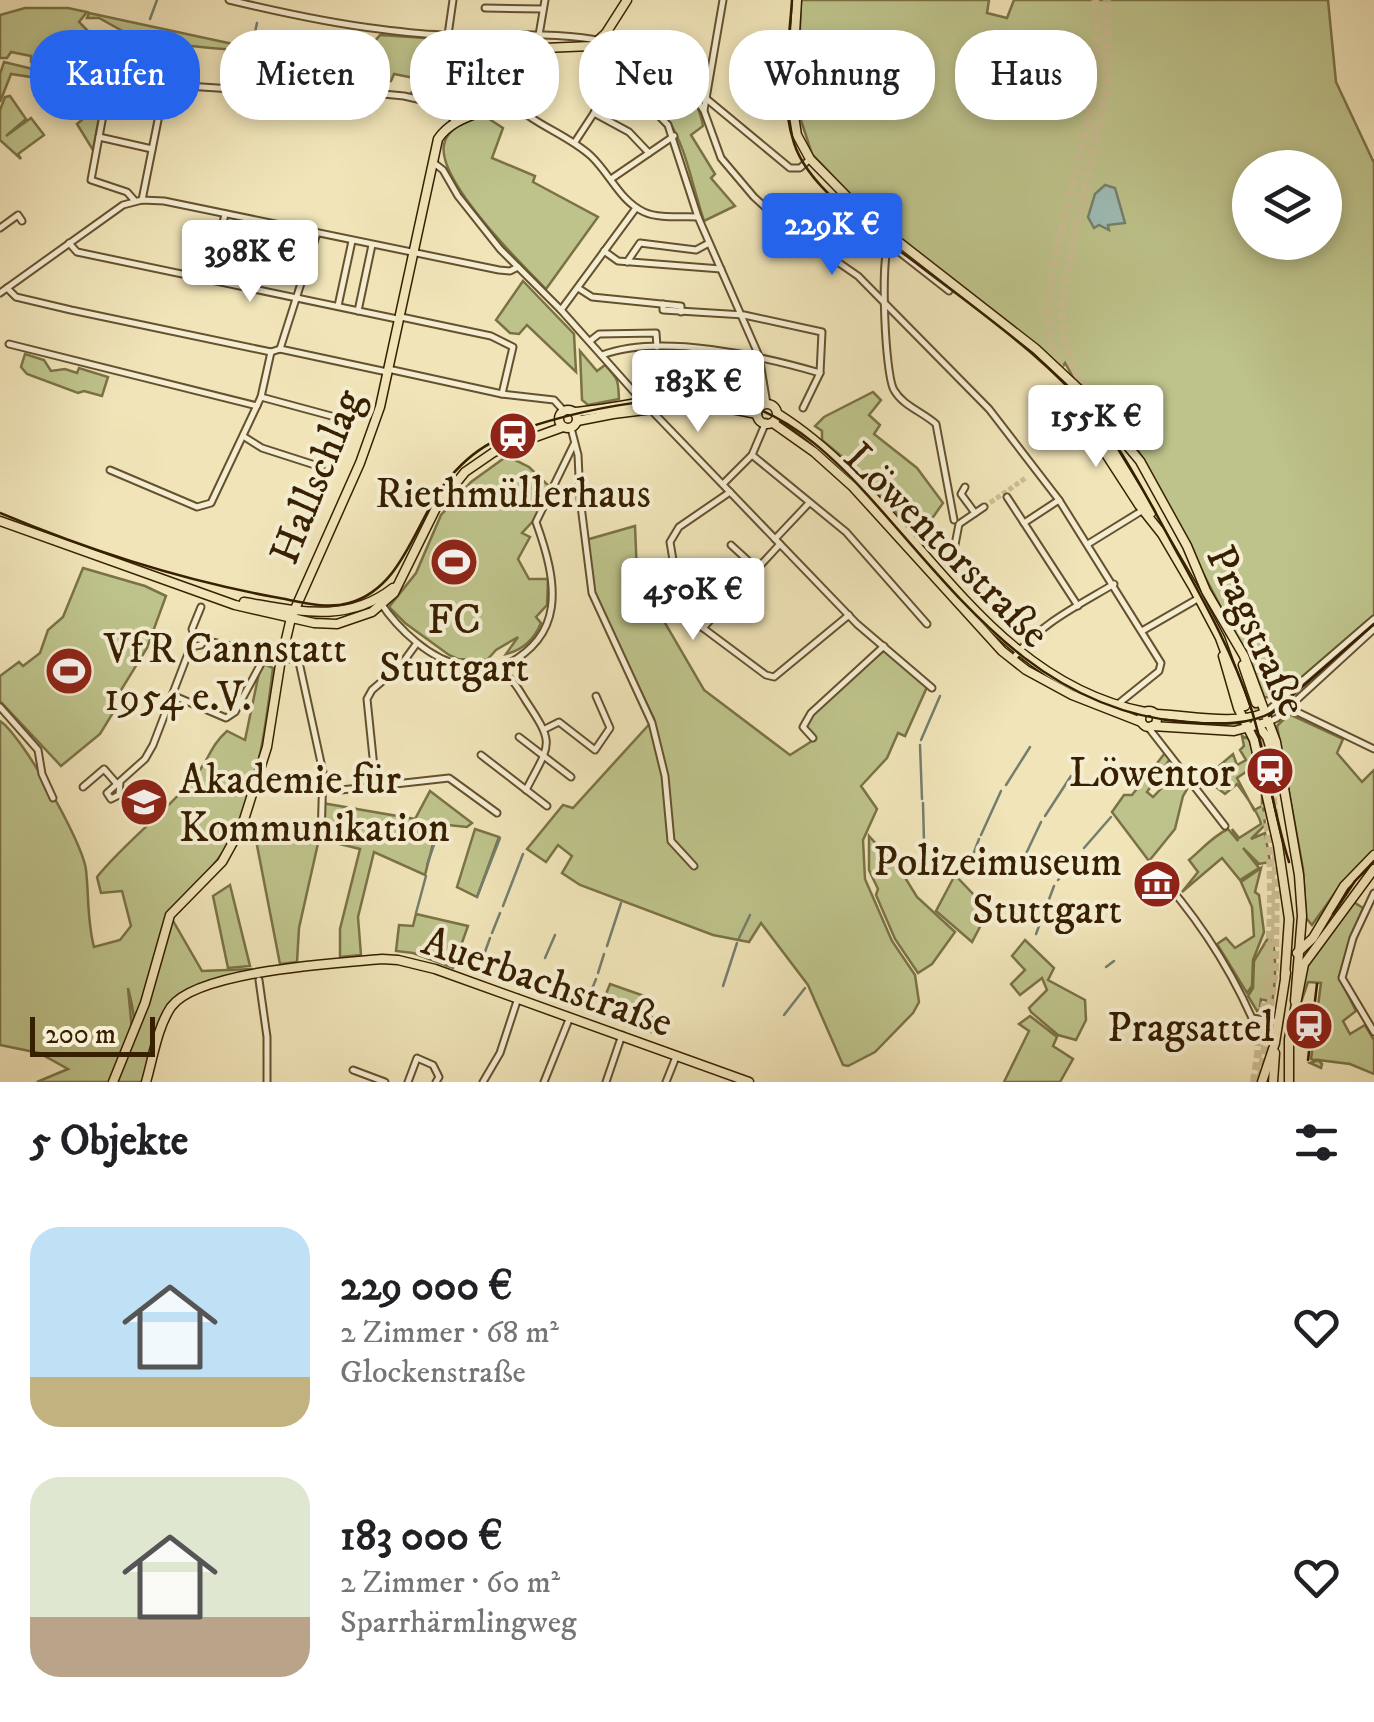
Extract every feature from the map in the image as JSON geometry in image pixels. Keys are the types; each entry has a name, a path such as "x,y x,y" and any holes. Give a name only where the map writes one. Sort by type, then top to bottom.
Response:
{"main road":[{"path":"607,30 627,0"},
{"name":"Pragstraße","path":"797,0 792,97 797,135 810,159 868,218 1070,379 1138,458 1187,546 1245,706"},
{"path":"453,124 461,120"},
{"name":"Hallschlag","path":"113,1082 146,1003 170,915 179,902 215,871 238,836 267,747 281,656 292,614 365,451 380,408 432,162 439,136 453,124"},
{"name":"Pragstraße","path":"1070,379 1074,387 1072,402 1244,656 1288,908 1285,976"},
{"name":"Löwentorstraße","path":"215,597 337,624 362,617 397,585 436,508 455,483 482,459 626,402 713,396 778,414 845,464 988,625 1071,686 1115,705 1144,712 1242,717 1258,725"},
{"name":"Löwentorstraße","path":"569,422 649,408 711,403 761,408"},
{"name":"Löwentorstraße","path":"761,408 769,423 814,452 853,486 981,630 1013,660 1072,696 1147,725 1204,732 1258,725"},
{"name":"Löwentorstraße","path":"564,411 569,422"},
{"path":"769,423 778,414"},
{"path":"1101,431 1162,534"},
{"path":"1134,459 1202,595"},
{"name":"Löwentorstraße","path":"0,521 215,597 273,614 292,614"},
{"path":"273,614 286,635"},
{"path":"1230,634 1256,703"},
{"name":"Pragstraße","path":"1220,638 1242,717 1258,725 1276,742 1296,860 1302,916 1299,956"},
{"path":"1222,718 1232,704 1231,688"},
{"path":"1144,712 1147,725 1156,721 1155,714"},
{"path":"1262,1082 1274,1043 1285,976 1348,881 1374,855"},
{"path":"1281,864 1292,866 1296,860"},
{"path":"1299,956 1336,921 1374,869"},
{"path":"1326,915 1336,921"},
{"path":"1302,916 1309,926 1320,925"},
{"path":"1288,938 1299,956 1289,1040 1289,1082"},
{"name":"Auerbachstraße","path":"146,1082 165,1017 174,1004 197,988 258,973 398,960 518,998 726,1078 749,1082"},
{"path":"1278,1022 1283,1024 1289,1040"},
{"path":"1274,1043 1274,1080"}],"street":[{"path":"229,0 346,24 410,31"},
{"path":"449,30 454,0"},
{"path":"540,30 545,0"},
{"path":"709,87 723,0"},
{"path":"485,8 543,10"},
{"path":"200,87 248,90 278,84 435,102 453,124"},
{"path":"709,101 788,166 800,168 810,159"},
{"path":"103,120 91,180 127,192 138,200 498,270 510,271 518,266"},
{"path":"138,200 158,120"},
{"path":"536,120 575,142 636,208 648,214 698,217"},
{"path":"575,142 589,120"},
{"path":"608,120 629,132 648,153"},
{"path":"665,120 674,136 698,217 759,356 761,408"},
{"path":"707,120 721,158 754,196 787,228 839,261 884,300 978,395 1059,500 1162,667 1115,705"},
{"path":"611,179 674,136"},
{"path":"99,138 152,149"},
{"path":"432,162 443,170 482,228 649,408 848,616 932,688"},
{"path":"0,294 118,208 138,200"},
{"path":"561,310 636,208"},
{"path":"218,250 225,214"},
{"path":"0,228 18,215 22,221"},
{"path":"280,348 317,233"},
{"path":"338,306 352,240"},
{"path":"69,243 77,252 492,336 512,348 502,394"},
{"path":"628,262 640,243 696,250 710,243"},
{"path":"949,291 889,244 884,252 889,380 900,398 936,424 954,520"},
{"path":"358,311 372,245"},
{"path":"604,251 618,261 721,269"},
{"path":"8,288 16,297 271,352 280,348 502,394 554,400 564,411"},
{"path":"578,288 592,297 663,304 663,310 741,316 822,332 820,373 803,408"},
{"path":"590,341 599,334 656,332 657,347"},
{"path":"9,344 257,406"},
{"path":"602,355 657,347 759,356 820,373"},
{"path":"110,470 204,507 213,500 262,397 271,352"},
{"path":"626,402 630,393 627,384"},
{"path":"262,397 335,417"},
{"path":"569,422 575,442 592,594 652,724 665,776 671,840 694,866"},
{"path":"722,484 752,455 769,423"},
{"path":"243,436 262,448 321,467"},
{"path":"498,669 535,646 548,626 550,568 536,522 575,442"},
{"path":"752,455 863,549 894,590 927,624"},
{"path":"1027,477 1036,470"},
{"path":"965,487 962,494 975,513"},
{"path":"730,492 679,528 670,542 674,566 704,628 750,664 774,677 848,616"},
{"path":"1007,496 1024,522"},
{"name":"Löwentorstraße","path":"1059,500 1024,522 1078,606"},
{"path":"704,628 809,503"},
{"path":"954,550 959,524 984,506"},
{"path":"1088,544 1143,510"},
{"path":"730,544 756,568"},
{"path":"1013,660 1019,651 1078,606 1114,584"},
{"path":"1142,631 1202,595"},
{"path":"380,602 417,643 455,664 498,669 511,678 545,729 548,740 526,790"},
{"path":"83,787 104,769 118,783 145,758 195,637 192,628 201,607"},
{"path":"1258,725 1288,708 1373,624"},
{"path":"1258,725 1373,624"},
{"path":"195,637 230,646"},
{"path":"190,647 201,645 205,638"},
{"path":"376,787 367,699 417,643"},
{"path":"813,738 803,728 811,713 884,646"},
{"path":"172,695 226,718 234,712 264,658 281,656 299,662 324,772 320,837 288,832 257,835"},
{"path":"545,729 559,722 595,750 610,728 596,696"},
{"path":"1128,696 1132,709"},
{"path":"0,707 38,750 42,774 53,798"},
{"path":"1288,708 1374,749"},
{"path":"1147,725 1225,826"},
{"path":"519,737 571,778"},
{"path":"481,755 547,806"},
{"path":"341,790 449,778 497,814"},
{"path":"1150,865 1203,932 1252,1018 1278,1022"},
{"path":"1373,899 1353,938 1342,978 1374,1032"},
{"path":"258,980 267,1037 267,1082"},
{"path":"482,1082 500,1053 518,998"},
{"path":"544,1082 570,1017"},
{"path":"606,1082 622,1036"},
{"path":"666,1082 676,1056"},
{"path":"408,1082 417,1058 435,1068 439,1077 436,1082"},
{"path":"353,1070 384,1082"}],"green space":[{"path":"801,0 989,0 987,13 1007,18 1014,0 1328,0 1336,82 1374,163 1374,616 1280,698 1264,697 1253,668 1139,452 1103,403 1077,384 1065,363 1062,368 874,219 812,154 801,120 935,120 935,30 800,30"},
{"path":"25,8 68,8 87,12 79,22 87,30 30,30 30,56 11,52 7,58 0,58 0,15"},
{"path":"89,13 168,30 121,30 99,18 87,18"},
{"path":"390,36 410,37 410,77 394,74 391,81"},
{"path":"200,37 220,41 220,48 200,46"},
{"path":"4,62 30,68 30,77 11,74 0,102"},
{"path":"10,96 26,119 6,136 30,119 44,135 18,154 21,159 0,140 0,110 5,97"},
{"path":"82,120 98,120 93,150 77,124"},
{"path":"491,120 503,128 492,158 535,176 533,182 598,217 546,289 481,219 452,176 444,156 445,141 461,124"},
{"path":"668,120 702,120 703,126 691,135 715,174 711,178 735,206 704,221"},
{"path":"523,281 574,334 576,372 527,325 519,334 510,333 496,320"},
{"path":"580,351 597,371 605,365 613,374 619,399 588,405 582,400"},
{"path":"25,354 44,360 51,371 65,369 77,373 79,368 108,377 102,396 78,393 27,374 21,367"},
{"path":"873,392 881,400 869,415 880,425 874,434 917,468 943,503 919,537 822,440 822,431 815,426 824,417"},
{"path":"507,456 529,467 551,488 535,519 522,533 530,537 518,559 529,579 548,579 547,605 536,617 541,623 538,629 523,647 506,654 518,637 487,660 458,659 405,623 389,607 416,573 441,515 471,482"},
{"path":"635,526 637,575 704,690 790,755 812,741 805,724 820,703 886,649 927,687 905,736 898,733 887,758 861,786 877,809 863,840 865,879 892,941 915,975 919,1002 875,1052 848,1066 843,1065 808,985 761,923 749,942 713,935 580,885 562,873 572,856 558,845 546,862 527,849 563,805 573,808 654,719 594,593 586,540"},
{"name":"VfR Cannstatt 1954 e.V.","path":"83,568 166,596 147,648 110,708 114,711 100,734 61,766 0,701 0,676 40,653 48,630 63,617"},
{"path":"264,664 273,668 268,710 247,804 230,842 168,912 202,971 253,972 200,985 173,1001 158,1030 143,1082 116,1082 133,1036 134,1016 128,988 132,1030 109,1082 37,1082 68,1069 39,1053 0,1045 0,721 36,766 82,856 94,947 120,940 131,926 122,891 101,893 97,877 185,788 227,731 245,740"},
{"path":"1289,714 1343,739 1337,753 1362,782 1374,770 1374,850 1337,890 1312,925 1306,918 1303,869 1277,726"},
{"path":"1242,736 1249,739 1256,765 1237,778 1249,801 1237,784 1225,794 1216,787 1227,778 1219,766 1233,754 1237,765 1246,760 1240,750 1244,746"},
{"path":"1165,753 1170,759 1147,792 1153,797 1179,770 1190,784 1175,829 1149,861 1112,812 1124,795 1132,795"},
{"path":"430,791 472,823 467,827 438,824 425,875 374,852 358,917 361,955 340,957 340,929 360,849 319,839 299,928 297,962 280,964 255,835 289,832 320,836 322,803 415,819"},
{"path":"1262,794 1265,825 1251,839 1265,833 1270,862 1259,864 1243,848 1259,868 1240,880 1222,858 1182,892 1198,872 1189,860 1228,829 1238,841 1232,829 1239,838 1261,824 1255,810 1262,806"},
{"path":"475,829 499,837 477,897 457,887"},
{"path":"869,836 901,871 917,897 955,932 932,964 918,973 895,939 876,895 878,889 869,870"},
{"path":"1261,868 1255,892 1259,895 1264,932 1253,960 1252,986 1247,993 1217,944 1226,938 1235,948 1254,936 1252,907 1241,882"},
{"path":"955,875 991,906 972,942 936,911"},
{"path":"230,885 250,966 228,968 213,896"},
{"path":"1352,901 1363,908 1339,977 1356,1011 1343,1021 1350,1034 1365,1025 1374,1040 1374,1074 1350,1064 1318,1060 1321,1068 1310,1063 1316,1061 1311,1059 1321,983 1308,982 1298,1011 1304,970"},
{"path":"416,914 468,926 453,968 396,951 399,925 413,926"},
{"path":"1271,933 1275,970 1271,1008 1267,1008 1268,1001 1261,999 1260,1006 1264,1008 1257,1011 1248,996 1253,988 1254,961"},
{"path":"1025,940 1054,968 1048,980 1085,1000 1086,1020 1076,1040 1058,1035 1031,1012 1029,1008 1047,990 1042,978 1020,995 1011,984 1025,970 1012,956"},
{"path":"610,984 653,999 647,1015 656,1019 651,1032 620,1021 624,1011 606,994"},
{"path":"1030,1016 1057,1037 1053,1046 1073,1059 1060,1082 1004,1082 1029,1031 1019,1024"}],"water":[{"path":"1105,185 1115,188 1125,223 1108,225 1109,230 1099,225 1094,228 1088,217 1095,194"}],"waterway":[{"path":"150,19 157,0"},
{"path":"256,30 257,23"},
{"path":"611,629 653,718"},
{"path":"921,740 940,696"},
{"path":"920,745 922,799"},
{"path":"1006,785 1030,747"},
{"path":"1045,816 1071,776"},
{"path":"981,835 1001,791"},
{"path":"923,803 924,842"},
{"path":"1084,848 1111,817"},
{"path":"1023,860 1041,822"},
{"path":"427,865 441,824"},
{"path":"477,897 500,838"},
{"path":"965,876 979,839"},
{"path":"503,906 523,854"},
{"path":"1058,880 1079,854"},
{"path":"416,913 426,876"},
{"path":"1036,934 1054,886"},
{"path":"607,946 621,903"},
{"path":"492,933 500,913"},
{"path":"739,938 750,915"},
{"path":"545,958 555,935"},
{"path":"481,963 490,938"},
{"path":"723,986 737,943"},
{"path":"598,973 604,954"},
{"path":"1106,967 1114,961"},
{"path":"584,1009 596,979"},
{"path":"784,1015 805,988"}],"tunnel":[{"path":"1095,0 1094,83 1053,268 1049,319 1054,353 1063,375 1101,431"},
{"path":"1091,398 1068,350 1062,297 1107,85 1107,0"},
{"path":"984,507 1027,477"},
{"path":"1256,703 1269,760 1275,819"},
{"path":"1254,1082 1270,943 1271,874 1265,804"},
{"path":"1261,1078 1275,969 1276,853"}],"tram line":[{"path":"792,0 787,108 802,161 846,210 1046,366 1112,439 1200,595 1236,669 1257,727 1289,862"},
{"path":"0,513 170,573 302,603 340,605 368,595 384,582 397,567 450,477 490,443 550,421 618,405 716,399 760,410 797,430 859,486 938,576 1007,644 1046,673 1087,696 1133,713 1196,723 1245,721 1279,708"},
{"path":"1269,716 1374,624"},
{"path":"1333,914 1374,861"},
{"path":"1308,1060 1317,984"}],"place":[{"name":"Riethmüllerhaus","path":"513,436"},
{"name":"FC Stuttgart","path":"454,562"},
{"name":"VfR Cannstatt 1954 e.V.","path":"69,671"},
{"name":"Löwentor","path":"1270,771"},
{"name":"Akademie für Kommunikation","path":"144,802"},
{"name":"Polizeimuseum Stuttgart","path":"1157,884"},
{"name":"Pragsattel","path":"1309,1026"}]}
